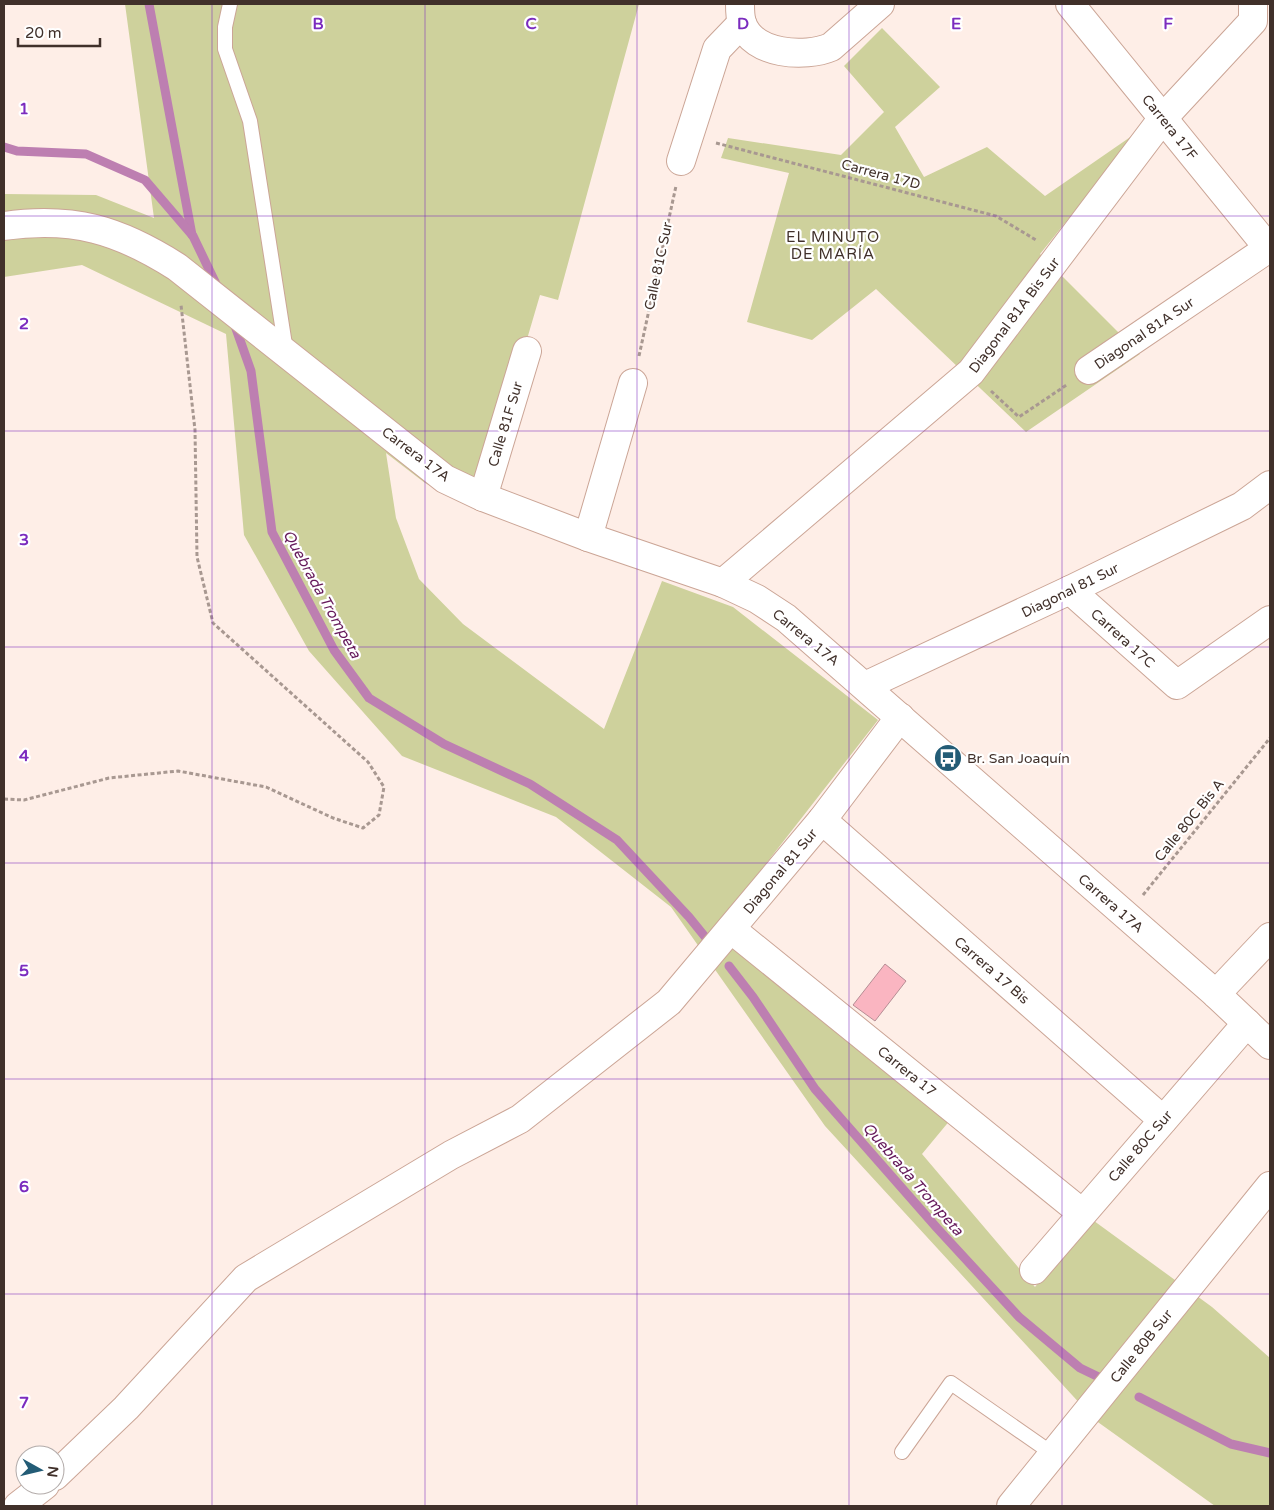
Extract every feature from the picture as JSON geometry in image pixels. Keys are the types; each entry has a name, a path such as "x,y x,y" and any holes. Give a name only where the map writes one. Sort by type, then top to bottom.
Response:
{"street":[{"path":"741,14 751,36 763,45 789,53 821,51 839,41 880,4"},
{"name":"Carrera 17F","path":"1070,4 1270,249"},
{"path":"681,161 717,49 741,14"},
{"name":"Diagonal 81A Bis Sur","path":"724,583 971,372 1162,118 1259,20"},
{"name":"Carrera 17A","path":"4,226 46,222 72,224 122,236 146,247 177,267 445,479 483,497 588,538 724,583 786,618 1216,994 1270,1045"},
{"name":"Diagonal 81A Sur","path":"1089,370 1270,249"},
{"name":"Calle 81F Sur","path":"483,497 527,351"},
{"path":"588,538 633,383"},
{"name":"Diagonal 81 Sur","path":"865,686 1070,590 1242,506 1270,485"},
{"name":"Carrera 17C","path":"1070,590 1177,685 1270,620"},
{"name":"Diagonal 81 Sur","path":"65,1466 126,1408 246,1278 451,1155 520,1119 669,1002 822,820 900,717"},
{"name":"Carrera 17 Bis","path":"822,820 1163,1120"},
{"name":"Carrera 17","path":"732,929 1082,1213"},
{"path":"1216,994 1270,937"},
{"name":"Calle 80C Sur","path":"1034,1270 1247,1024"},
{"name":"Calle 80B Sur","path":"1011,1506 1270,1186"},
{"path":"18,1506 33,1495"}],"lane":[{"path":"230,4 225,27 225,49 250,121 286,353"},
{"path":"902,1452 951,1383 1053,1454"}],"path":[{"name":"Carrera 17D","path":"689,136 996,216 1060,254"},
{"name":"Calle 81C Sur","path":"633,383 681,161"},
{"path":"4,799 24,800 110,778 178,771 266,787 333,818 363,828 380,815 384,787 368,762 213,623 197,557 195,430 177,267"},
{"name":"Diagonal 81A Sur","path":"971,372 1019,417 1089,370"},
{"name":"Calle 80C Bis A","path":"1125,916 1270,738"}],"green space":[{"path":"125,4 639,4 558,300 540,295 477,509 425,483 386,453 396,518 419,579 463,624 604,729 662,581 733,607 878,720 729,911 951,1119 922,1154 1035,1287 1090,1218 1212,1307 1270,1358 1270,1506 1215,1506 1095,1420 825,1126 671,907 556,817 402,756 309,651 244,535 226,334 82,265 4,277 4,194 96,195 154,218"},
{"path":"882,28 940,87 895,127 924,177 987,147 1045,196 1139,131 1040,254 1140,354 1026,432 876,289 812,340 747,322 789,173 721,158 728,138 841,155 884,112 844,66"}],"building":[{"path":"885,964 906,981 875,1021 853,1005"}],"waterway":[{"path":"149,4 192,235"},
{"name":"Quebrada Trompeta","path":"4,147 17,151 86,154 145,180 193,236 217,286"},
{"name":"Quebrada Trompeta","path":"234,323 251,371 272,532 334,650 369,698 444,744 530,784 617,840 689,917 706,938"},
{"name":"Quebrada Trompeta","path":"729,966 753,997 815,1089 937,1228 1019,1317 1080,1368 1107,1381"},
{"name":"Quebrada Trompeta","path":"1139,1397 1231,1444 1270,1453"}],"place":[{"name":"Br. San Joaquín","path":"948,758"}],"district":[{"name":"EL MINUTO DE MARÍA","path":"833,246"}]}
